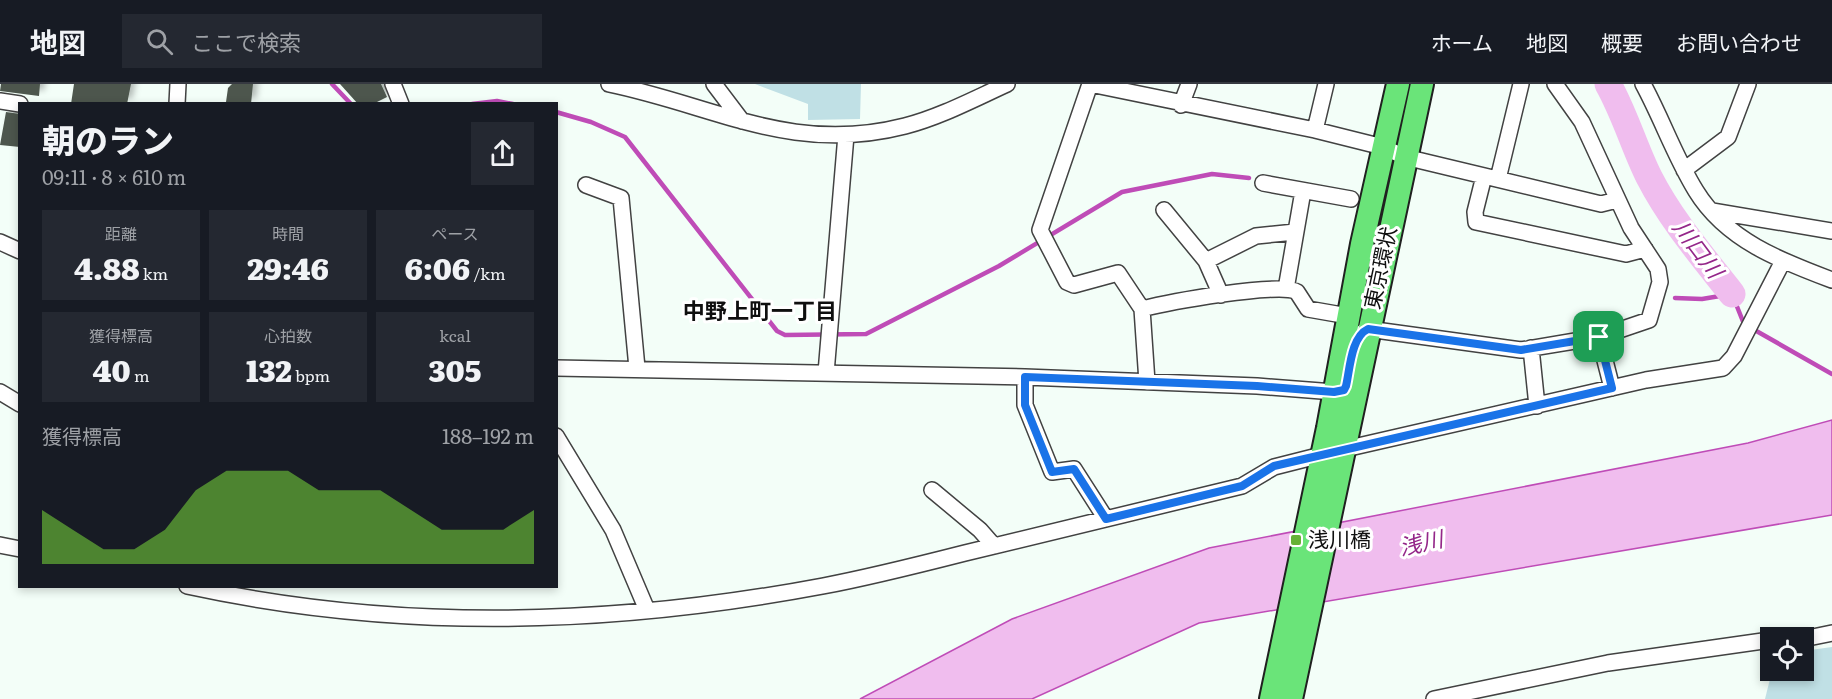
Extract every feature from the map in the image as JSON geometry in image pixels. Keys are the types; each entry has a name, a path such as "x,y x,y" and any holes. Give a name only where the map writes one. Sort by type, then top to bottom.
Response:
{"highway":[{"name":"東京環状","path":"1292,699 1332,460 1334,392 1383,147 1398,84"},
{"name":"東京環状","path":"1271,699 1368,329 1422,84"}],"street":[{"path":"177,102 178,84"},
{"path":"393,84 400,102"},
{"path":"609,84 793,134 846,135 907,126 981,89 1007,84"},
{"path":"714,84 742,121"},
{"path":"1147,382 1142,309 1118,273 1074,285 1067,282 1040,230 1090,84 1181,105 1315,130 1383,147 1405,157 1601,204 1617,200"},
{"path":"1181,105 1189,84"},
{"path":"1315,130 1326,84"},
{"path":"1521,84 1491,178 1475,212 1476,222 1626,254 1645,249"},
{"path":"558,368 1025,377 1257,386 1334,392 1344,390 1355,345 1362,332 1368,329 1521,350 1599,337 1644,324 1652,316 1660,276 1617,200 1582,122 1555,84"},
{"path":"1643,84 1697,194 1712,211 1754,247 1781,263 1832,280"},
{"path":"1684,170 1728,137 1748,84"},
{"path":"0,101 18,104"},
{"path":"826,373 846,135"},
{"path":"1263,183 1351,199"},
{"path":"586,185 621,198 637,368"},
{"path":"1286,289 1303,191"},
{"path":"1164,210 1206,261 1221,295"},
{"path":"1712,211 1832,231"},
{"path":"1206,261 1256,237 1295,232"},
{"path":"0,242 18,250"},
{"path":"204,588 239,592 324,611 422,619 532,619 647,610 825,586 1242,486 1274,466 1332,460 1537,405 1646,380 1715,371 1728,365 1734,356 1781,263"},
{"path":"1142,309 1221,295 1286,289 1297,292 1308,309 1348,316"},
{"path":"1599,337 1612,388"},
{"path":"1531,348 1537,405"},
{"path":"1025,377 1025,405 1052,472 1074,469 1106,519"},
{"path":"0,392 18,403"},
{"path":"562,457 613,530 647,610"},
{"path":"932,490 980,530 994,546"},
{"path":"0,545 18,549"},
{"path":"1814,637 1832,633"},
{"path":"1434,699 1597,665 1760,641"}],"shaded area":[{"path":"755,84 861,84 860,119 808,120 808,104"},
{"path":"1832,647 1832,699 1765,699 1770,681 1814,681 1814,649"}],"water":[{"name":"浅川","path":"1832,420 1832,515 1199,623 1032,699 860,699 1012,619 1209,548 1748,443"}],"building":[{"path":"1,84 40,84 39,96 0,91"},
{"path":"74,84 131,84 127,102 71,102"},
{"path":"232,84 253,84 251,102 226,102 228,88"},
{"path":"340,84 381,84 387,97 377,102 356,102"},
{"path":"6,112 18,114 18,147 0,145"}],"waterway":[{"path":"332,84 349,102"},
{"name":"川口川","path":"1608,84 1658,193 1688,238 1732,294"},
{"path":"489,102 502,102"},
{"path":"558,113 591,122 625,137 777,331 785,335 866,334 999,266 1122,192 1212,174 1249,178"},
{"name":"川口川","path":"1675,298 1702,299 1732,294 1744,324 1832,374"}],"place":[{"name":"浅川橋","path":"1296,540"}],"district":[{"name":"中野上町一丁目","path":"760,311"}],"route":[{"path":"1368,329 1521,350 1599,337 1607,376 1612,388 1274,466 1242,486 1106,519 1074,469 1052,472 1025,405 1025,377 1257,386 1334,392 1344,390 1355,345 1362,332 1368,329"}]}
